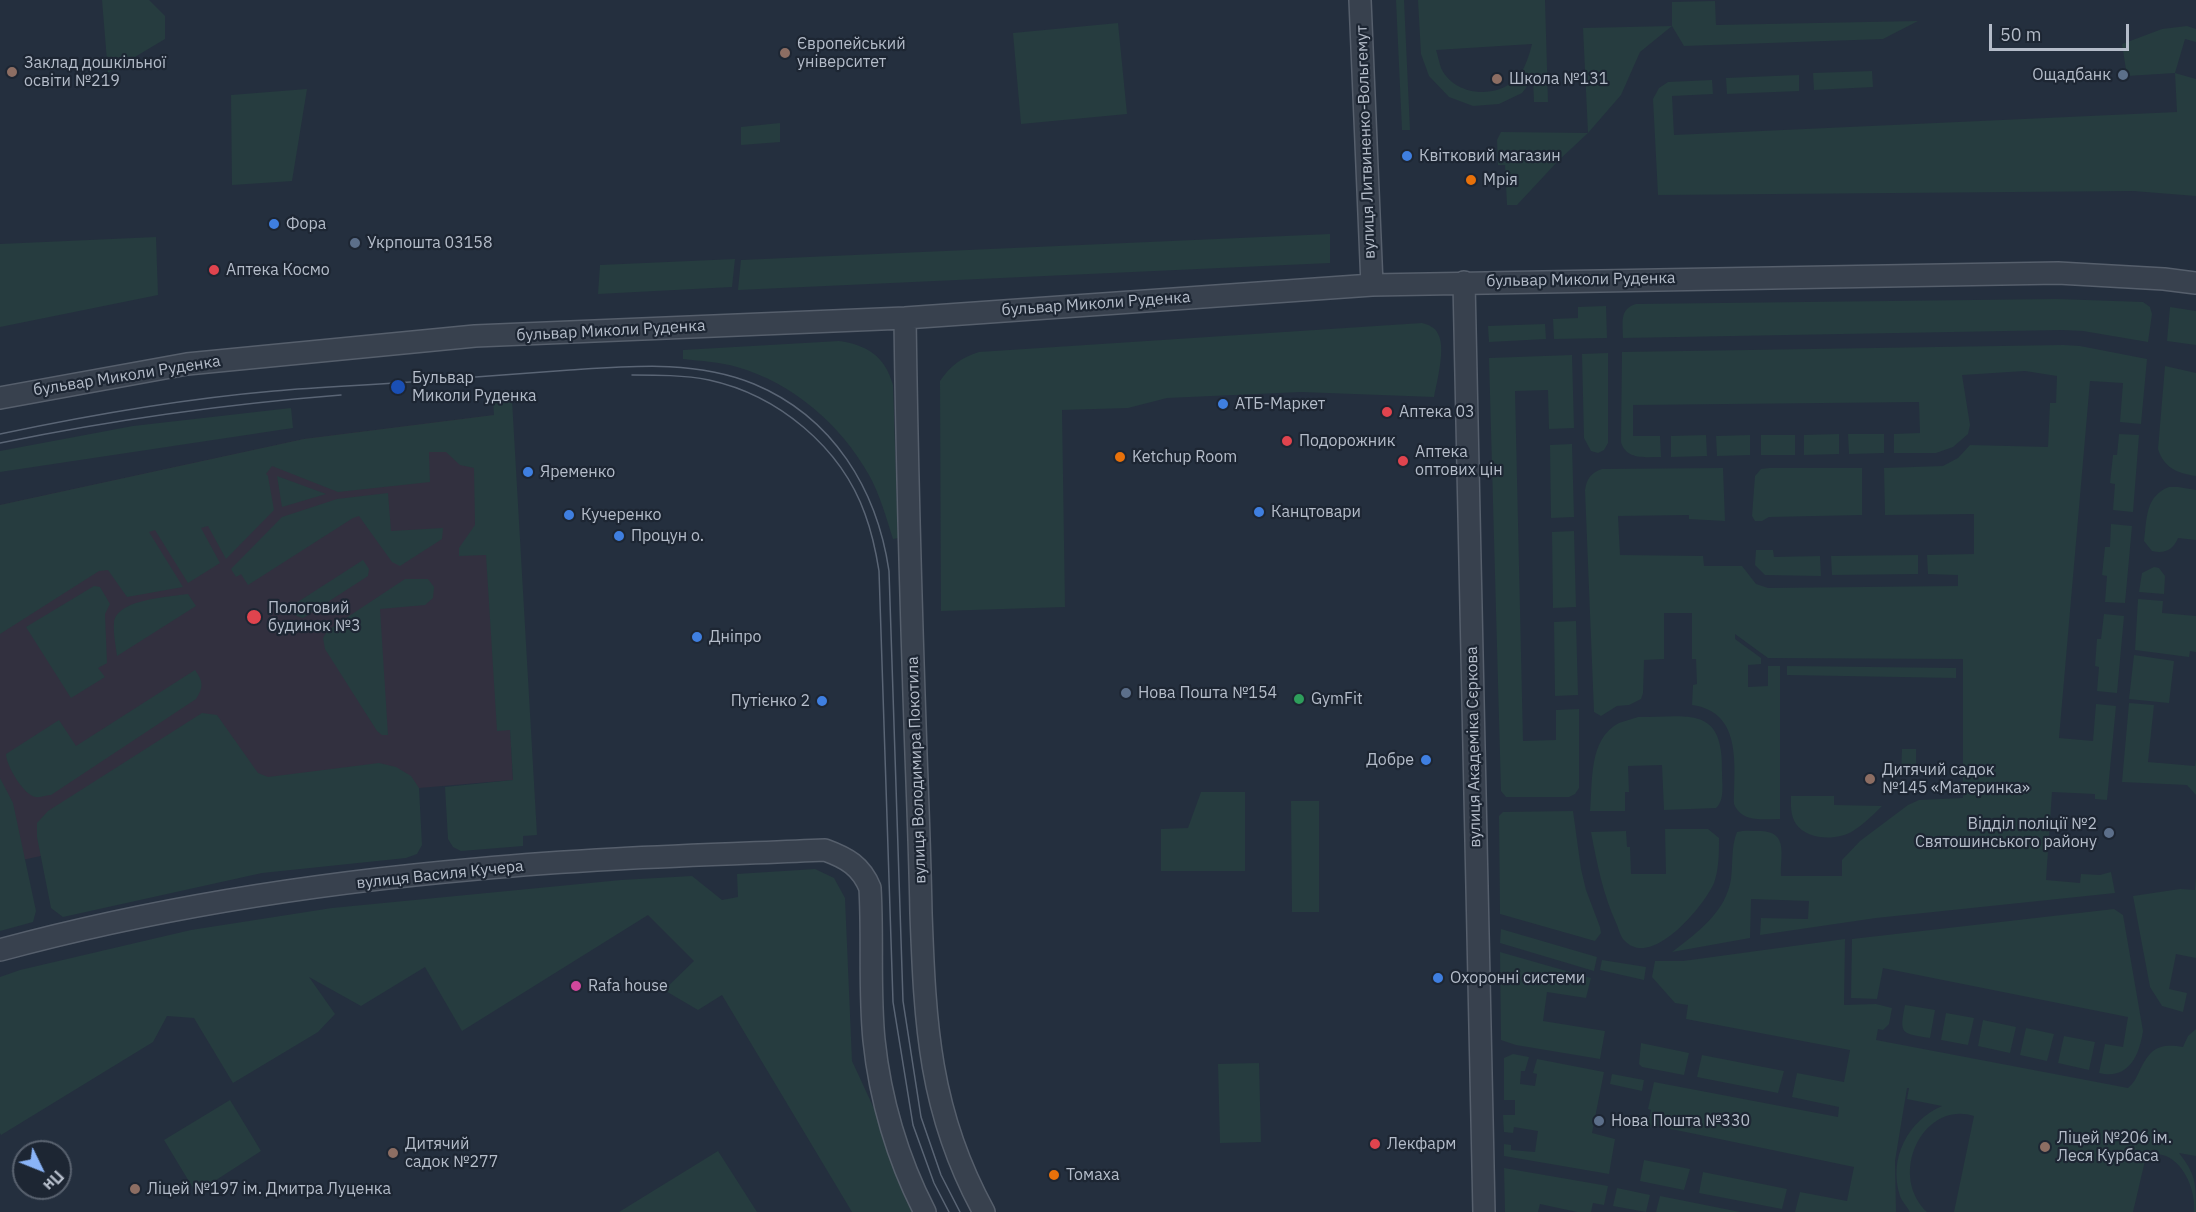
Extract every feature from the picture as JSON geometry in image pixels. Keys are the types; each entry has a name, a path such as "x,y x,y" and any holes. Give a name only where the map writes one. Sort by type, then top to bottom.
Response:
{"street":[{"name":"вулиця Литвиненко-Вольгемут","path":"1360,0 1372,285"},
{"name":"бульвар Миколи Руденка","path":"0,398 187,364 475,336 905,318 1372,285 2058,273 2196,283"},
{"name":"вулиця Академіка Сєркова","path":"1464,282 1484,1212"},
{"name":"вулиця Володимира Покотила","path":"905,318 924,1003 933,1073 941,1107 956,1154 984,1212"},
{"name":"вулиця Василя Кучера","path":"0,950 48,937 235,899 441,873 533,865 825,850 851,861 864,876 870,888 873,1038 878,1069 888,1115 925,1212"}],"shaded area":[{"name":"Пологовий будинок №3","path":"494,415 513,780 419,788 248,810 0,865 0,505 304,439"}],"green space":[{"path":"102,0 149,0 165,16 165,39 108,73"},
{"path":"1396,0 1404,0 1410,130 1402,130"},
{"path":"1418,0 1545,0 1548,102 1534,102 1533,79 1522,93 1499,104 1473,106 1449,97 1429,76 1421,54","holes":["1532,44 1528,59 1518,78 1505,87 1485,92 1464,89 1455,84 1441,68 1436,50"]},
{"path":"1715,1 1716,25 1918,21 1883,39 1684,46 1672,26 1672,2"},
{"path":"1118,23 1127,114 1021,124 1013,33"},
{"path":"1672,26 1640,52 1621,95 1588,133 1583,28"},
{"path":"2187,26 2196,29 2196,42 2185,39 2175,73 2127,76 2122,44 2162,29"},
{"path":"1872,71 1873,87 1814,90 1813,73"},
{"path":"2175,73 2196,79 2196,196 2133,191 1658,195 1653,99 1659,88 1668,82 1712,80 1713,94 1672,96 1674,135 2177,112"},
{"path":"1799,75 1799,91 1727,94 1726,78"},
{"path":"307,89 292,181 232,185 231,95"},
{"path":"780,123 780,142 741,145 741,127"},
{"path":"1501,132 1588,133 1517,205 1507,205 1505,165 1498,165 1497,140"},
{"path":"1330,234 1330,263 738,290 741,260"},
{"path":"156,237 158,295 0,327 0,244"},
{"path":"735,259 732,287 598,294 600,265"},
{"path":"2057,299 2143,302 2150,307 2152,314 2148,342 2083,331 2062,330 1623,338 1624,313 1636,304"},
{"path":"1606,306 1607,338 1554,339 1553,319 1578,318 1578,307"},
{"path":"2170,307 2196,311 2196,345 2167,341"},
{"path":"1422,323 1433,328 1440,340 1440,364 1434,397 1301,392 1167,398 1128,408 1062,410 1065,607 941,611 940,381 952,366 967,357 979,352"},
{"path":"1545,324 1546,339 1489,342 1488,326"},
{"path":"839,341 858,345 874,354 885,366 893,385 898,538 893,539 876,490 858,457 830,423 814,408 758,374 724,364 683,359 683,350"},
{"path":"2080,346 2147,359 2141,424 2120,422 2123,383 2090,381 2059,738 2093,741 2096,704 2116,706 2107,800 2095,799 2095,794 2052,792 2046,880 2080,883 2081,874 2100,875 2111,872 2115,893 1876,918 1760,935 1761,918 1808,919 1809,901 1751,899 1750,938 1672,952 1709,921 1723,902 1731,879 1733,849 1737,832 1761,831 1770,832 1776,836 1782,853 1781,876 1842,876 1842,860 1860,841 1908,805 1919,800 1963,798 1963,659 1768,658 1735,634 1735,639 1761,658 1761,664 1748,665 1748,687 1768,686 1768,666 1780,666 1780,819 1748,817 1742,814 1734,804 1734,758 1728,729 1720,718 1708,710 1692,705 1693,685 1697,684 1696,659 1692,659 1692,613 1664,613 1664,659 1644,660 1641,699 1629,705 1617,706 1601,716 1594,712 1585,490 1588,479 1602,469 1723,468 1725,521 1689,519 1689,515 1618,516 1620,555 1703,556 1704,566 1742,566 1756,584 1768,588 1958,586 1958,575 1928,574 1927,555 1974,554 1974,514 1885,515 1884,468 1943,466 1958,458 1970,445 2048,447 2050,403 2056,403 2057,376 2025,371 1962,375 1970,425 1968,434 1953,447 1936,453 1894,453 1894,434 1920,433 1919,402 1633,405 1633,436 1660,436 1661,457 1643,457 1627,452 1621,442 1622,352"},
{"path":"1608,353 1608,443 1604,450 1598,453 1591,451 1584,438 1582,354"},
{"path":"1572,355 1574,428 1549,429 1548,390 1515,391 1523,741 1556,740 1556,710 1579,709 1579,788 1569,797 1506,797 1501,791 1489,358"},
{"path":"2165,366 2196,373 2196,476 2172,468 2164,461 2158,449"},
{"path":"512,400 537,835 523,836 523,846 461,851 453,847 448,839 445,787 513,780 510,730 497,731 486,555 459,556 459,548 475,525 474,468 460,465 446,452 429,452 430,482 338,492 272,466 266,474 274,510 226,559 208,526 201,528 220,563 188,583 155,530 149,532 183,587 127,597 108,570 99,571 0,634 0,505 304,439 494,415 493,401"},
{"path":"291,408 293,428 0,472 0,451 133,426"},
{"path":"1839,434 1839,454 1804,455 1804,435"},
{"path":"1848,434 1884,434 1884,453 1849,454"},
{"path":"2119,434 2139,435 2133,512 2113,510 2115,484 2110,483 2113,455 2117,455"},
{"path":"1706,435 1707,456 1671,457 1671,436"},
{"path":"1750,435 1750,455 1717,456 1716,436"},
{"path":"1761,435 1795,435 1795,455 1761,455"},
{"path":"1572,444 1574,517 1551,518 1550,445"},
{"path":"1862,468 1862,515 1769,517 1762,521 1755,521 1752,516 1755,476 1761,469"},
{"path":"277,476 326,494 282,507"},
{"path":"2169,487 2196,490 2196,540 2178,538 2174,546 2168,550 2152,551 2144,541 2149,509 2155,496"},
{"path":"388,493 391,531 443,528 442,539 400,566 392,562 359,516 248,585 241,574 236,577 231,569 282,517 337,499"},
{"path":"2111,524 2132,526 2125,603 2105,602 2107,576 2102,575 2105,547 2110,547"},
{"path":"1574,531 1576,607 1553,608 1552,532"},
{"path":"1756,550 1773,550 1774,557 1820,556 1821,576 1765,575 1755,565"},
{"path":"1918,555 1918,574 1832,575 1831,556"},
{"path":"363,560 369,569 368,576 303,618 297,616 290,607"},
{"path":"2154,567 2159,568 2165,576 2164,594 2139,592 2142,573"},
{"path":"405,579 428,579 434,587 433,598 425,605 380,609 388,735 382,735 377,731 325,649 323,638 328,630"},
{"path":"94,586 100,587 110,604 105,614 107,663 98,668 105,677 71,698 26,627"},
{"path":"188,594 196,606 117,656 114,623 117,615 133,604"},
{"path":"2138,599 2163,601 2162,613 2196,616 2196,652 2190,651 2189,657 2135,650"},
{"path":"2104,614 2124,616 2117,693 2097,691 2099,667 2095,666 2097,639 2101,639"},
{"path":"1576,621 1578,695 1555,696 1554,622"},
{"path":"2134,655 2174,661 2169,703 2129,699"},
{"path":"1787,666 1956,668 1956,678 1787,675"},
{"path":"195,670 202,684 196,699 51,795 38,797 31,795 21,786 12,772 6,754 59,720 76,746"},
{"path":"2129,703 2154,705 2148,762 2195,766 2196,759 2196,795 2187,785 2122,782"},
{"path":"202,713 217,715 258,773 268,777 379,763 396,767 411,776 419,788 422,845 417,854 406,858 262,873 63,917 51,908 37,837 37,823 48,811"},
{"path":"1638,717 1688,717 1710,725 1717,736 1721,751 1722,792 1721,801 1716,808 1664,810 1662,765 1628,766 1629,792 1625,792 1625,811 1590,811 1594,762 1602,739 1619,723"},
{"path":"1902,749 1916,749 1916,776 1901,776"},
{"path":"0,778 13,803 36,911 33,922 0,931"},
{"path":"1201,792 1245,792 1245,871 1161,871 1161,829 1188,828"},
{"path":"1791,796 1834,796 1834,805 1882,806 1853,831 1839,836 1823,837 1807,833 1796,824 1792,814"},
{"path":"1291,801 1319,801 1319,912 1292,912"},
{"path":"1573,811 1581,869 1600,927 1601,933 1595,941 1500,914 1499,816 1503,812"},
{"path":"1665,829 1708,829 1719,838 1716,878 1700,906 1676,931 1649,947 1636,947 1622,938 1612,914 1601,879 1591,832 1626,831 1627,847 1630,847 1631,874 1666,874"},
{"path":"815,869 834,878 845,898 852,1061 922,1212 852,1212 722,995 698,1010 664,990 694,961 648,915 462,1031 425,967 361,1006 309,977 335,1014 318,1032 233,1083 194,1018 167,1016 153,1042 1,1135 0,1133 0,977 20,970 191,930 332,908 621,880 692,876 722,900 738,897 737,874"},
{"path":"2196,877 2196,958 2176,954 2169,989 2187,993 2183,1012 2162,1006 2150,987 2133,896 2180,889 2195,890"},
{"path":"2114,909 2123,915 2143,1031 2135,1058 2125,1070 2118,1073 2099,1073 2105,1044 2123,1047 2128,1017 1883,968 1877,999 1851,998 1852,939"},
{"path":"1501,929 1597,957 1594,971 1500,943"},
{"path":"1845,939 1844,1005 1876,1004 1892,1008 1889,1024 1883,1030 1878,1029 1876,1040 2128,1088 2151,1053 2161,1047 2183,1047 2188,1036 2196,1029 2196,1156 2179,1153 2189,1167 2194,1180 2196,1212 2194,1212 2191,1188 2179,1165 2166,1156 2147,1152 2133,1212 1954,1212 1974,1116 1956,1114 1940,1119 1927,1129 1917,1144 1911,1161 1910,1179 1915,1196 1927,1212 1910,1212 1900,1196 1897,1182 1899,1155 1904,1142 1919,1121 1942,1106 1907,1099 1909,1088 1907,1088 1895,1161 1896,1212 1795,1212 1800,1192 1847,1201 1854,1167 1648,1126 1651,1110 1648,1109 1654,1082 1838,1117 1839,1107 1792,1097 1797,1073 1844,1082 1850,1050 1686,1019 1688,1005 1675,1003 1652,977 1655,961 1683,961"},
{"path":"1500,952 1591,978 1586,998 1547,992 1543,1021 1605,1031 1600,1059 1516,1045 1501,1040"},
{"path":"1602,960 1646,967 1644,980 1600,970"},
{"path":"1905,1005 1935,1010 1930,1038 1904,1031 1902,1022"},
{"path":"1946,1013 1974,1018 1968,1045 1941,1040"},
{"path":"1983,1020 2016,1027 2010,1053 1978,1046"},
{"path":"2026,1028 2054,1034 2047,1061 2020,1055"},
{"path":"2064,1036 2095,1042 2089,1070 2058,1063"},
{"path":"1641,1043 1689,1053 1684,1075 1642,1067 1639,1064"},
{"path":"1513,1054 1529,1057 1525,1071 1521,1071 1520,1084 1535,1086 1537,1074 1533,1073 1537,1059 1604,1072 1592,1133 1615,1139 1609,1174 1504,1156 1504,1144 1511,1145 1511,1150 1535,1152 1538,1131 1514,1127 1513,1133 1504,1132 1503,1115 1515,1115 1515,1100 1504,1100 1504,1058"},
{"path":"1702,1055 1784,1071 1778,1093 1697,1077"},
{"path":"1259,1063 1261,1142 1220,1143 1218,1064"},
{"path":"1612,1074 1644,1080 1642,1091 1610,1084"},
{"path":"230,1100 261,1151 196,1193 164,1140"},
{"path":"718,1151 757,1212 619,1212"},
{"path":"1644,1160 1690,1169 1684,1190 1640,1181"},
{"path":"1504,1168 1608,1186 1604,1205 1593,1203 1591,1212 1577,1212 1540,1204 1538,1212 1505,1212"},
{"path":"1703,1172 1787,1189 1782,1209 1699,1193"},
{"path":"1617,1188 1650,1195 1646,1212 1613,1206"},
{"path":"1660,1196 1740,1212 1656,1212"}],"tram line":[{"path":"0,434 136,408 240,394 640,366 687,368 732,376 782,398 807,416 847,459 862,484 874,512 889,571 903,1001 921,1117 941,1175 960,1212"},
{"path":"632,375 680,376 709,380 735,387 782,411 823,446 840,467 865,514 879,571 893,1002 913,1125 934,1183 949,1212"},
{"path":"0,443 170,414 341,395"}],"place":[{"name":"Європейський університет","path":"785,53"},
{"name":"Заклад дошкільної освіти №219","path":"12,72"},
{"name":"Ощадбанк","path":"2123,75"},
{"name":"Школа №131","path":"1497,79"},
{"name":"Квітковий магазин","path":"1407,156"},
{"name":"Мрія","path":"1471,180"},
{"name":"Фора","path":"274,224"},
{"name":"Укрпошта 03158","path":"355,243"},
{"name":"Аптека Космо","path":"214,270"},
{"name":"Бульвар Миколи Руденка","path":"398,387"},
{"name":"АТБ-Маркет","path":"1223,404"},
{"name":"Аптека 03","path":"1387,412"},
{"name":"Подорожник","path":"1287,441"},
{"name":"Ketchup Room","path":"1120,457"},
{"name":"Аптека оптових цін","path":"1403,461"},
{"name":"Яременко","path":"528,472"},
{"name":"Канцтовари","path":"1259,512"},
{"name":"Кучеренко","path":"569,515"},
{"name":"Процун о.","path":"619,536"},
{"name":"Пологовий будинок №3","path":"254,617"},
{"name":"Дніпро","path":"697,637"},
{"name":"Нова Пошта №154","path":"1126,693"},
{"name":"GymFit","path":"1299,699"},
{"name":"Путієнко 2","path":"822,701"},
{"name":"Добре","path":"1426,760"},
{"name":"Дитячий садок №145 «Материнка»","path":"1870,779"},
{"name":"Відділ поліції №2 Святошинського району","path":"2109,833"},
{"name":"Охоронні системи","path":"1438,978"},
{"name":"Rafa house","path":"576,986"},
{"name":"Нова Пошта №330","path":"1599,1121"},
{"name":"Лекфарм","path":"1375,1144"},
{"name":"Ліцей №206 ім. Леся Курбаса","path":"2045,1147"},
{"name":"Дитячий садок №277","path":"393,1153"},
{"name":"Томаха","path":"1054,1175"},
{"name":"Ліцей №197 ім. Дмитра Луценка","path":"135,1189"}]}
